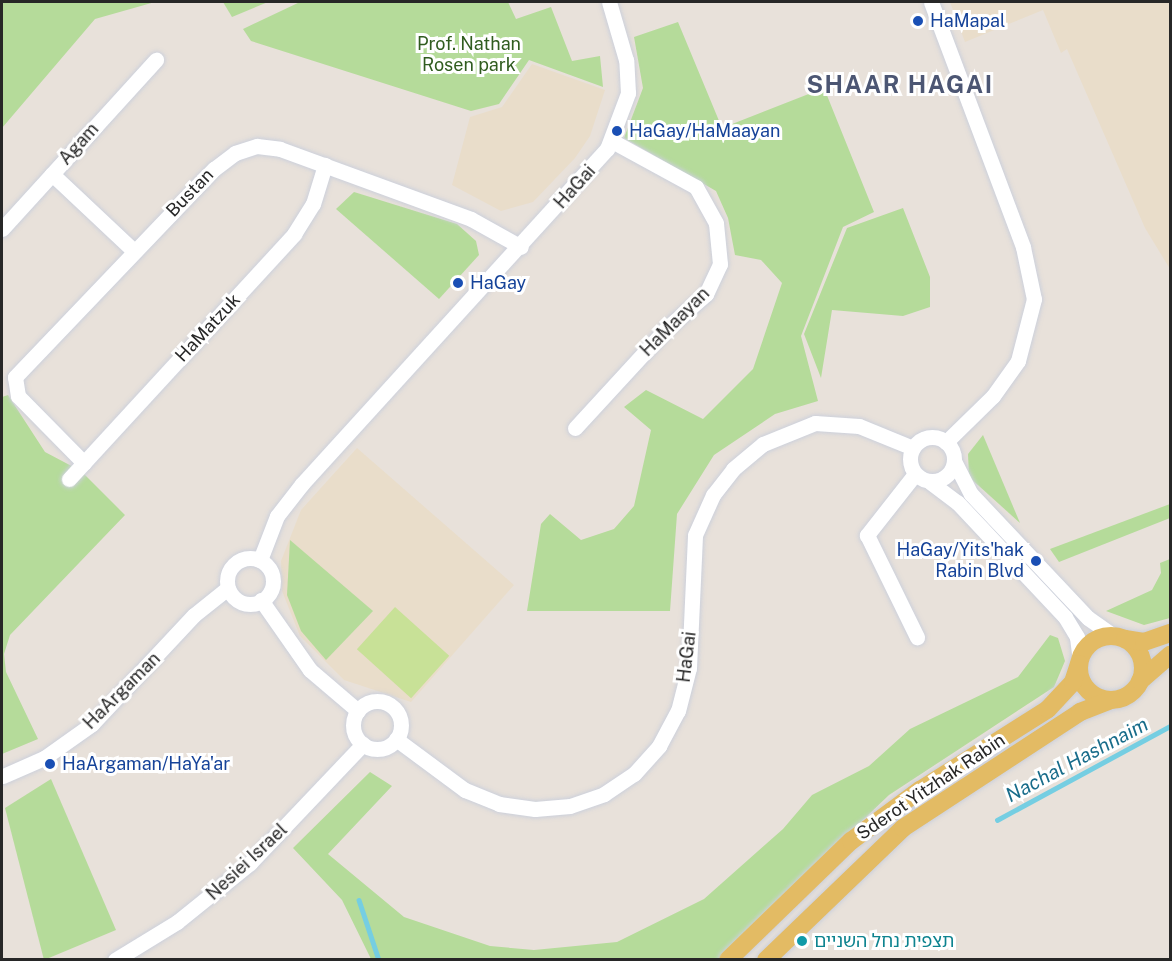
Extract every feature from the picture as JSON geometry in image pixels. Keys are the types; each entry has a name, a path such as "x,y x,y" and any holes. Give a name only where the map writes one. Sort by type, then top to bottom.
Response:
{"main road":[{"path":"1170,633 1144,642 1120,638 1089,645 1080,662 1091,693 1111,700 1124,697 1170,655"},
{"path":"1120,638 1140,655 1140,681"},
{"name":"Sderot Yitzhak Rabin","path":"728,960 851,841 920,790 1048,709 1073,682 1080,662"},
{"name":"Sderot Yitzhak Rabin","path":"766,960 903,828 1080,712 1111,700"}],"street":[{"name":"HaGai","path":"260,560 278,516 302,484 521,247 612,141 626,108 628,78 609,2"},
{"path":"931,2 1023,247 1034,298 1018,361 993,396 946,442"},
{"name":"Agam","path":"2,229 156,60"},
{"name":"HaMaayan","path":"575,428 668,328 706,294 720,264 716,223 696,187 612,141"},
{"name":"Bustan","path":"84,463 18,396 14,381 134,251 221,162 243,149 272,147 325,165 471,219 521,247"},
{"name":"HaMatzuk","path":"69,478 294,234 313,204 325,165"},
{"path":"52,174 134,251"},
{"name":"HaGai","path":"396,739 457,785 500,804 560,807 604,794 634,774 659,746 678,711 689,668 692,548 705,508 722,482 763,444 815,423 859,426 913,448"},
{"path":"946,442 927,438 913,448 909,461 915,474 957,502 1065,616 1077,637 1080,662"},
{"path":"946,442 970,494 1088,618 1120,638"},
{"path":"930,482 946,477 954,461"},
{"path":"915,474 867,535 917,637"},
{"path":"244,558 260,560 272,583 261,600 242,602 228,588 232,566 244,558"},
{"name":"HaArgaman","path":"2,780 44,758 92,724 194,615 228,588"},
{"path":"261,600 310,670 358,711"},
{"path":"371,702 388,704 401,723 396,739 377,749 363,744 353,725 358,711 371,702"},
{"name":"Nesiei Israel","path":"114,960 177,922 250,864 363,744"}],"shaded area":[{"path":"950,2 1170,2 1170,269 1145,228 1067,49 1061,53 1043,10 965,42"},
{"path":"532,64 605,90 590,136 575,158 533,202 501,211 452,185 470,117 502,107"},
{"path":"357,448 514,585 411,702 344,680 300,636 282,591 281,561 301,510"}],"green space":[{"path":"2,2 155,2 95,19 2,128"},
{"path":"223,2 268,2 232,17"},
{"name":"Prof. Nathan Rosen park","path":"300,2 508,2 516,19 551,7 572,61 600,56 603,87 529,60 499,104 471,111 251,41 243,29"},
{"path":"678,22 722,128 824,88 874,212 843,227 801,336 818,401 775,414 714,455 677,514 670,611 527,611 541,524 550,514 581,540 614,529 634,506 651,430 624,407 646,390 703,419 753,369 782,283 761,260 735,255 728,218 716,191 624,138 643,88 634,37"},
{"path":"354,192 457,224 476,241 479,255 439,299 336,209"},
{"path":"903,208 930,277 930,307 903,316 832,310 821,378 804,334 847,228"},
{"path":"8,395 45,452 81,471 125,515 10,635 4,654 6,672 38,739 2,754 2,397"},
{"path":"983,435 1020,523 969,477 968,454"},
{"path":"1170,504 1170,518 1059,562 1050,549"},
{"path":"290,540 373,611 326,660 301,631 287,595"},
{"path":"1170,559 1170,618 1144,625 1106,611 1152,590 1161,573 1160,563"},
{"path":"395,607 449,656 411,698 357,649"},
{"path":"1050,635 1058,638 1065,661 1054,687 889,795 718,959 371,959 342,900 293,848 370,772 392,786 328,854 404,917 490,946 534,950 617,942 704,899 783,829 812,795 869,766 910,729 1018,677"},
{"path":"51,779 116,930 44,960 5,808"}],"waterway":[{"name":"Nachal Hashnaim","path":"997,820 1170,726"},
{"path":"359,900 379,960"}],"place":[{"name":"HaMapal","path":"918,21"},
{"name":"HaGay/HaMaayan","path":"617,131"},
{"name":"HaGay","path":"458,283"},
{"name":"HaGay/Yits'hak Rabin Blvd","path":"1036,561"},
{"name":"HaArgaman/HaYa'ar","path":"50,764"},
{"name":"תצפית נחל השניים","path":"802,941"}],"district":[{"name":"SHAAR HAGAI","path":"900,85"}]}
